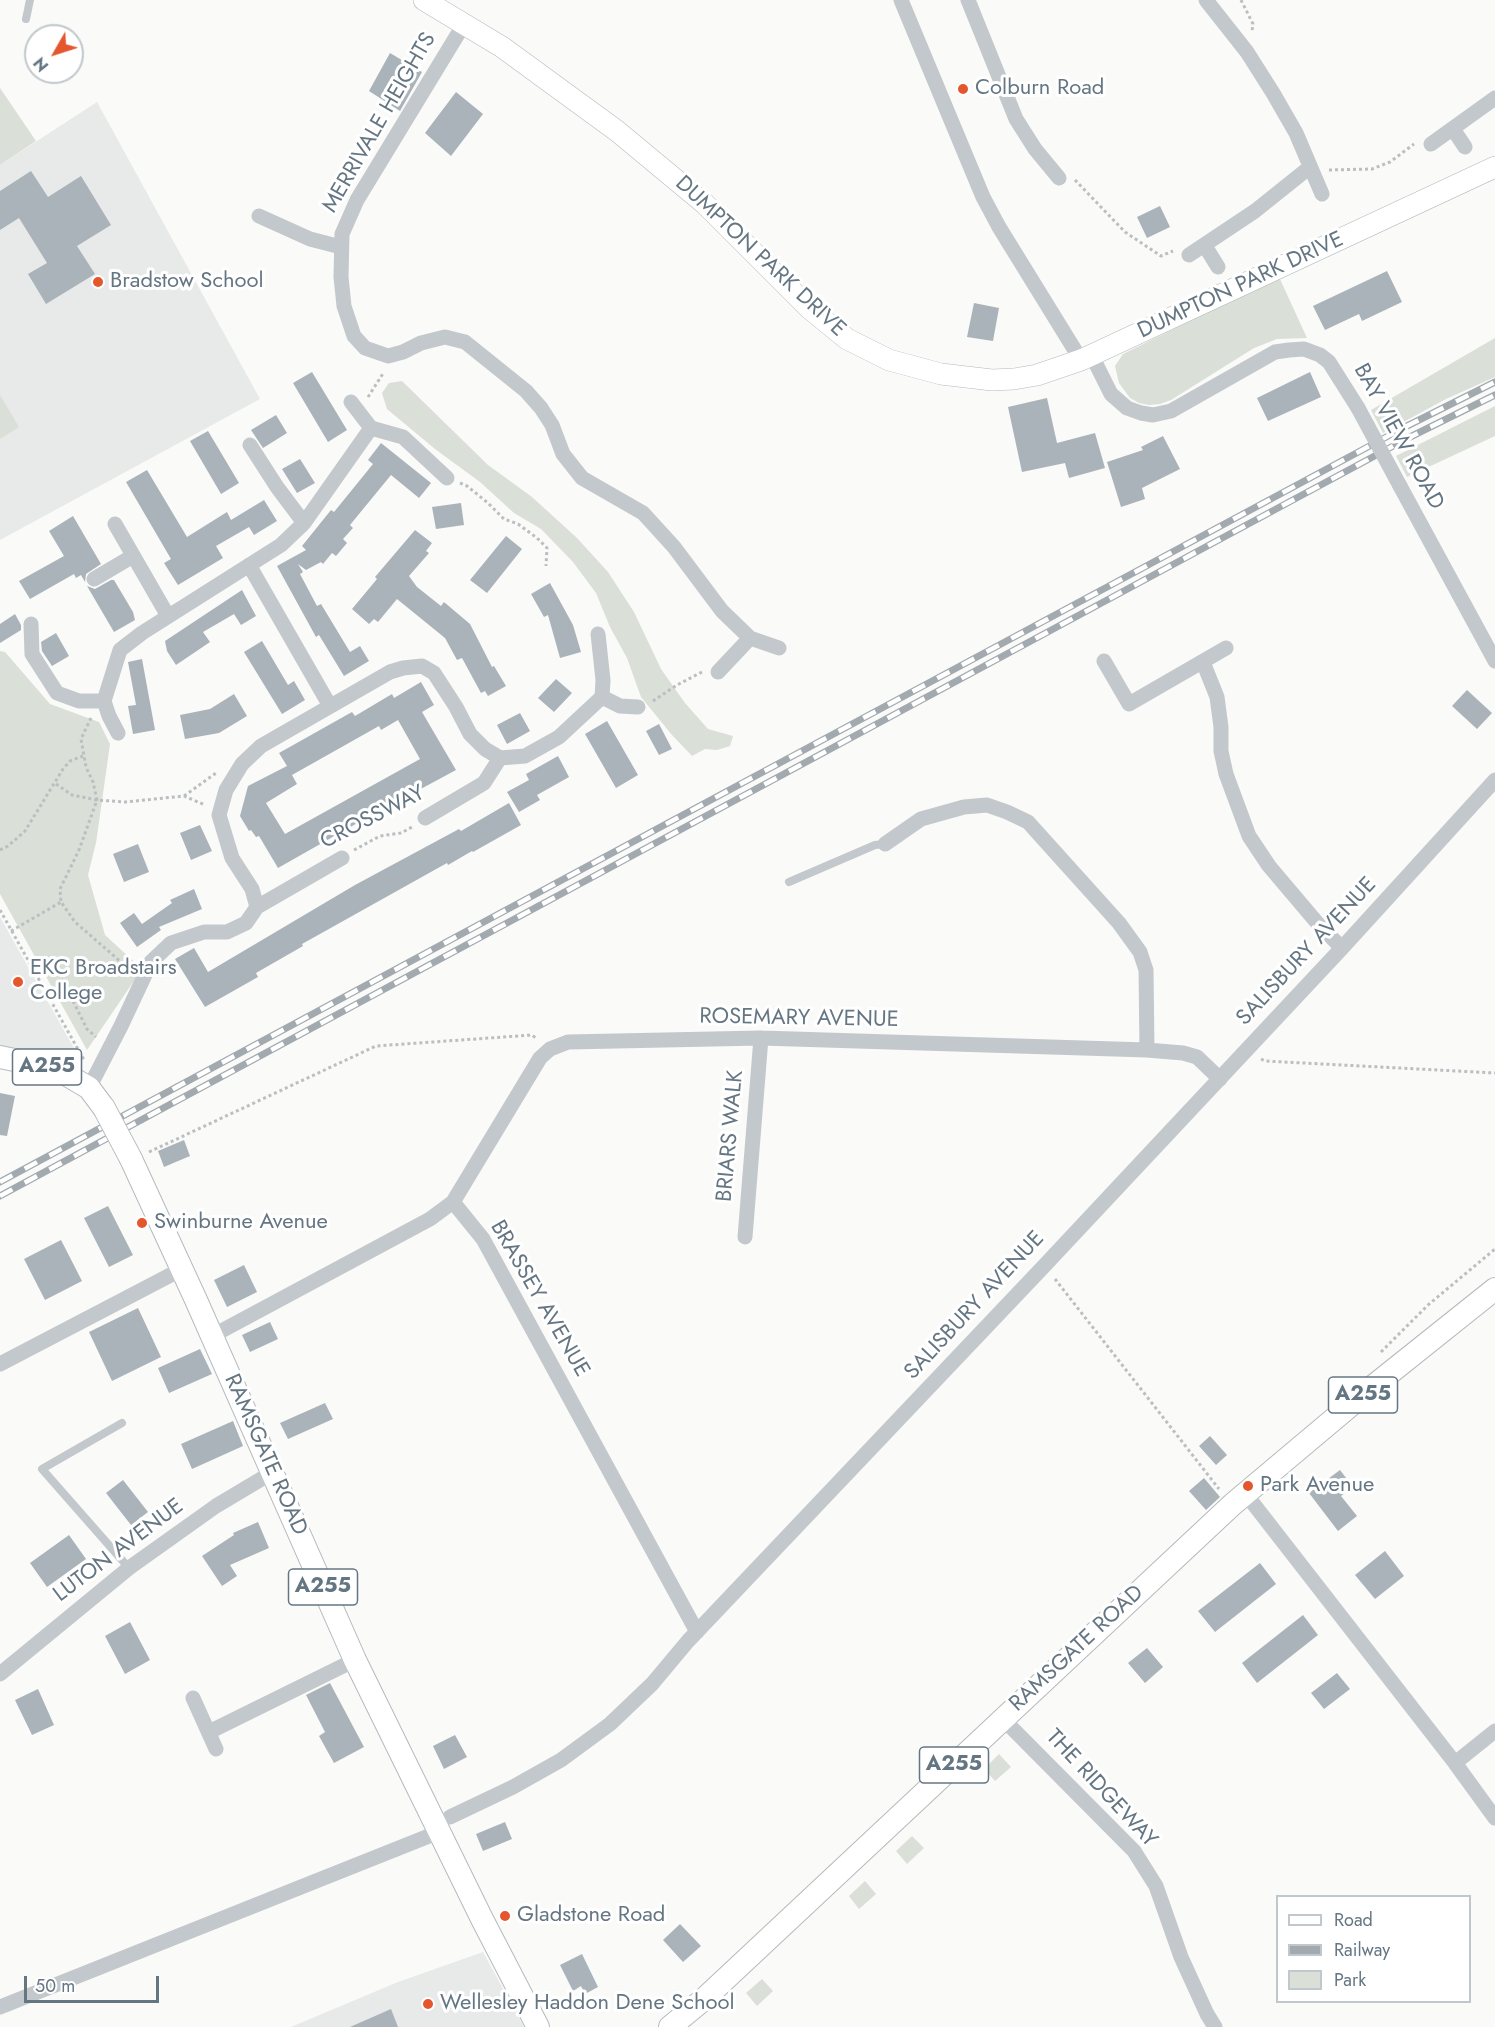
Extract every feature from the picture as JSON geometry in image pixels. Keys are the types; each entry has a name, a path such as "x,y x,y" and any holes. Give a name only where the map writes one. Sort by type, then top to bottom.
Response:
{"main road":[{"name":"RAMSGATE ROAD","path":"0,1058 57,1069 93,1079 104,1108 132,1159 213,1336 355,1660 444,1824 482,1919 534,2017 555,2027"},
{"name":"RAMSGATE ROAD","path":"669,2026 704,1999 1239,1498 1495,1289"}],"street":[{"name":"DUMPTON PARK DRIVE","path":"424,0 546,78 625,137 705,204 808,308 847,339 869,351 907,366 930,372 992,380 1037,375 1086,358 1495,167"},
{"name":"BAY VIEW ROAD","path":"901,0 983,197 1005,237 1111,394 1127,408 1153,415 1171,411 1275,352 1304,350 1320,355 1329,362 1358,408 1495,661"},
{"path":"968,0 1016,119 1035,149 1059,178"},
{"path":"1206,0 1247,52 1273,93 1296,133 1322,194"},
{"name":"MERRIVALE HEIGHTS","path":"388,356 365,348 354,336 344,306 341,277 342,234 357,200 464,24"},
{"path":"1431,144 1495,98"},
{"path":"1453,129 1465,147"},
{"path":"1189,255 1311,170"},
{"name":"MERRIVALE HEIGHTS","path":"259,216 310,239 341,247"},
{"path":"1205,246 1218,267"},
{"path":"388,356 421,343 445,337 465,342 526,391 541,408 552,424 563,454 582,478 643,513 674,547 722,611 750,638 779,648"},
{"path":"355,408 371,428 403,437 447,478"},
{"path":"118,733 104,701 120,650 168,616 281,545 304,523 371,428"},
{"path":"250,445 277,488 304,523"},
{"path":"115,524 168,616"},
{"path":"94,579 134,556"},
{"path":"249,565 330,706"},
{"path":"31,624 32,654 57,693 79,701 104,701"},
{"path":"256,907 252,889 232,858 219,815 226,790 242,764 261,746 390,672 422,666 434,673 470,734 485,749 500,758 525,756 559,737 602,697 603,680 598,634"},
{"path":"718,672 750,638"},
{"path":"1104,661 1129,704 1226,648"},
{"path":"1203,662 1217,697 1221,751 1226,774 1249,836 1269,866 1319,926 1342,948"},
{"path":"602,697 620,706 638,707"},
{"name":"CROSSWAY","path":"425,818 484,783 500,758"},
{"name":"SALISBURY AVENUE","path":"444,1824 561,1760 610,1724 652,1684 697,1632 1220,1079 1495,780"},
{"path":"885,844 921,819 964,807 987,806 1028,822 1125,930 1140,952 1146,970 1147,1050"},
{"name":"CROSSWAY","path":"93,1079 110,1049 151,962 171,943 204,932 227,932 246,923 256,907 342,858"},
{"name":"ROSEMARY AVENUE","path":"550,1049 567,1042 761,1038 1147,1050 1183,1053 1197,1057 1220,1079"},
{"name":"BRIARS WALK","path":"745,1237 761,1038"},
{"path":"213,1336 430,1219 453,1202 540,1058 550,1049"},
{"name":"BRASSEY AVENUE","path":"453,1202 483,1239 697,1632"},
{"path":"0,1364 182,1269"},
{"name":"LUTON AVENUE","path":"0,1674 129,1568 216,1506 273,1473"},
{"path":"1239,1498 1455,1763 1495,1818"},
{"path":"208,1732 355,1660"},
{"path":"193,1698 216,1749"},
{"name":"THE RIDGEWAY","path":"1002,1719 1134,1851 1156,1887 1181,1957 1206,2014 1215,2027"},
{"path":"1455,1763 1495,1731"},
{"path":"0,2007 444,1824"}],"lane":[{"path":"26,18 30,0"},
{"path":"789,882 858,851 885,844"},
{"path":"122,1423 42,1469 129,1568"}],"path":[{"path":"1311,170 1372,169 1390,162 1422,138 1431,144"},
{"path":"1059,178 1070,174 1125,232 1161,256 1182,247 1189,255"},
{"path":"355,408 370,392 385,370 388,356"},
{"path":"447,478 467,486 504,519 518,524 537,538 547,548 546,566"},
{"path":"638,707 658,699 677,685 707,670 718,672"},
{"path":"104,701 90,719 81,739 83,756 97,800 79,850 60,888 61,902 75,922 142,981"},
{"path":"0,850 25,831 70,761 83,756"},
{"path":"184,796 214,774 242,764"},
{"path":"56,784 72,795 97,800 125,802 184,796 199,802 219,815"},
{"name":"CROSSWAY","path":"342,858 381,836 401,833 425,818"},
{"path":"11,931 61,902"},
{"path":"0,910 93,1079"},
{"path":"64,986 87,1029 110,1049"},
{"path":"132,1159 376,1046 532,1035 550,1049"},
{"path":"1245,1052 1265,1061 1495,1073"},
{"path":"1045,1265 1224,1494 1239,1498"}],"shaded area":[{"name":"Bradstow School","path":"97,102 260,399 0,540 0,165"},
{"name":"EKC Broadstairs College","path":"0,917 79,1057 70,1061 0,1047"},
{"name":"Wellesley Haddon Dene School","path":"483,1952 524,2027 291,2027 398,1982"}],"green space":[{"path":"0,88 36,141 0,165"},
{"path":"1279,277 1307,338 1277,339 1254,348 1171,400 1160,404 1139,403 1130,398 1119,383 1115,366 1123,354"},
{"path":"1495,338 1495,377 1446,399 1383,433 1371,410"},
{"path":"402,381 488,465 532,497 577,538 608,572 634,612 661,669 685,703 708,729 733,736 730,746 717,750 705,749 692,756 672,735 641,697 627,658 610,627 596,593 573,562 541,529 514,513 480,482 435,449 387,409 382,393 389,383"},
{"path":"0,395 19,427 0,439"},
{"path":"1495,406 1495,436 1407,477 1396,456"},
{"path":"0,651 5,652 50,704 99,722 110,744 96,843 88,875 105,935 142,969 87,1050 0,894"},
{"path":"999,1754 1011,1767 995,1781 984,1769"},
{"path":"912,1836 924,1848 907,1864 896,1851"},
{"path":"865,1881 876,1894 859,1909 849,1896"},
{"path":"762,1979 773,1991 757,2006 746,1993"}],"building":[{"path":"390,53 422,72 400,111 369,91"},
{"path":"456,92 483,114 451,156 425,133"},
{"path":"31,171 48,197 81,176 111,225 77,246 95,274 46,304 28,274 47,263 19,218 0,230 0,191"},
{"path":"1160,206 1170,227 1147,238 1137,217"},
{"path":"1387,271 1402,302 1362,321 1359,314 1325,330 1313,306"},
{"path":"974,303 999,308 993,341 967,337"},
{"path":"312,372 347,430 328,442 293,383"},
{"path":"1310,372 1321,397 1268,421 1257,398"},
{"path":"1047,398 1057,443 1095,433 1105,468 1069,478 1065,463 1022,472 1008,407"},
{"path":"276,415 287,433 263,448 251,430"},
{"path":"208,431 239,483 221,494 190,441"},
{"path":"1163,436 1180,469 1142,488 1145,499 1121,507 1107,462 1143,450 1141,447"},
{"path":"381,443 431,483 419,498 391,475 350,525 353,528 343,539 347,543 336,556 332,553 323,564 321,562 306,570 298,564 303,572 300,574 317,606 321,604 350,652 360,646 369,661 344,676 319,635 316,637 277,566 306,550 302,546 331,510 334,512 373,464 368,460"},
{"path":"300,459 315,483 297,493 282,469"},
{"path":"147,470 187,537 227,512 231,520 264,500 277,521 254,535 249,527 216,546 223,558 178,585 164,563 171,559 126,482"},
{"path":"461,503 464,525 436,529 432,507"},
{"path":"73,516 101,564 86,574 85,582 81,575 76,578 74,574 30,599 19,581 64,556 49,531"},
{"path":"415,530 432,543 426,551 429,553 409,576 417,587 441,606 444,602 470,624 492,667 494,666 506,686 488,696 485,691 481,693 462,658 457,660 445,638 397,599 378,622 374,619 369,624 352,609 377,579 375,577"},
{"path":"506,536 522,549 487,593 470,580"},
{"path":"114,580 133,612 135,620 114,632 87,586 95,589"},
{"path":"550,583 573,625 581,652 560,658 548,615 544,617 531,594"},
{"path":"242,590 256,616 241,625 234,614 203,632 210,642 176,665 167,651 165,641"},
{"path":"15,614 21,630 0,643 0,624"},
{"path":"56,633 69,656 52,666 42,651 41,642"},
{"path":"262,641 288,685 294,681 305,700 282,714 244,652"},
{"path":"142,659 155,730 133,734 128,706 136,705 128,662"},
{"path":"556,679 572,693 554,712 538,698"},
{"path":"421,682 434,705 422,712 456,770 278,868 259,836 256,837 251,830 249,831 240,816 248,786 287,766 279,753 352,712 355,716 392,694 394,698","holes":["398,720 420,759 285,834 266,803 297,784 292,775 379,726 381,730"]},
{"path":"1467,690 1492,713 1477,729 1452,706"},
{"path":"234,694 247,716 219,733 185,739 180,715 210,709"},
{"path":"520,713 530,731 507,744 497,725"},
{"path":"607,721 638,775 616,788 585,734"},
{"path":"659,724 672,749 659,755 646,731"},
{"path":"558,756 569,777 537,795 540,800 519,812 507,792 529,780 526,774"},
{"path":"509,803 521,825 448,865 447,863 302,944 303,946 256,973 258,977 205,1007 175,959 194,948 208,972 355,885 459,829 461,831"},
{"path":"200,825 212,851 191,860 180,833"},
{"path":"138,844 149,872 124,882 113,854"},
{"path":"194,889 202,909 159,927 161,930 137,947 120,923 134,913 142,924 172,903 170,900"},
{"path":"0,1093 15,1096 7,1136 0,1135"},
{"path":"184,1140 190,1156 164,1167 158,1151"},
{"path":"108,1206 133,1255 109,1267 84,1218"},
{"path":"61,1240 82,1281 45,1300 24,1259"},
{"path":"244,1265 257,1292 227,1307 214,1280"},
{"path":"138,1308 161,1357 112,1381 89,1332"},
{"path":"270,1322 278,1339 250,1352 242,1335"},
{"path":"200,1349 212,1374 169,1393 158,1368"},
{"path":"325,1403 333,1419 288,1439 280,1423"},
{"path":"233,1421 243,1446 192,1469 181,1444"},
{"path":"1210,1436 1227,1455 1216,1465 1199,1446"},
{"path":"1340,1470 1353,1487 1341,1496 1357,1516 1338,1531 1309,1493"},
{"path":"1204,1478 1220,1497 1206,1510 1189,1491"},
{"path":"123,1480 148,1512 131,1525 106,1493"},
{"path":"258,1522 269,1548 230,1565 237,1576 222,1586 202,1556 234,1535 233,1533"},
{"path":"69,1535 86,1559 47,1587 30,1563"},
{"path":"1385,1551 1404,1576 1375,1599 1355,1575"},
{"path":"1260,1563 1276,1584 1215,1632 1198,1611"},
{"path":"1303,1615 1318,1635 1257,1683 1242,1663"},
{"path":"130,1622 150,1660 125,1674 105,1636"},
{"path":"1147,1648 1163,1667 1145,1683 1128,1663"},
{"path":"1337,1673 1350,1689 1324,1709 1311,1693"},
{"path":"330,1683 364,1747 334,1763 319,1736 325,1732 306,1695"},
{"path":"38,1689 54,1725 32,1735 15,1700"},
{"path":"455,1735 467,1757 444,1769 433,1746"},
{"path":"505,1822 512,1839 483,1851 476,1834"},
{"path":"680,1924 701,1946 683,1962 663,1940"},
{"path":"582,1954 598,1987 585,1994 581,1986 573,1991 560,1965"},
{"path":"391,2009 398,2027 350,2027"}],"railway":[{"path":"0,1182 1403,428 1495,382"},
{"path":"0,1196 1408,438 1495,395"}],"place":[{"name":"Colburn Road","path":"963,89"},
{"name":"Bradstow School","path":"98,282"},
{"name":"EKC Broadstairs College","path":"18,982"},
{"name":"Swinburne Avenue","path":"142,1223"},
{"name":"Park Avenue","path":"1248,1486"},
{"name":"Gladstone Road","path":"505,1916"},
{"name":"Wellesley Haddon Dene School","path":"428,2004"}]}
